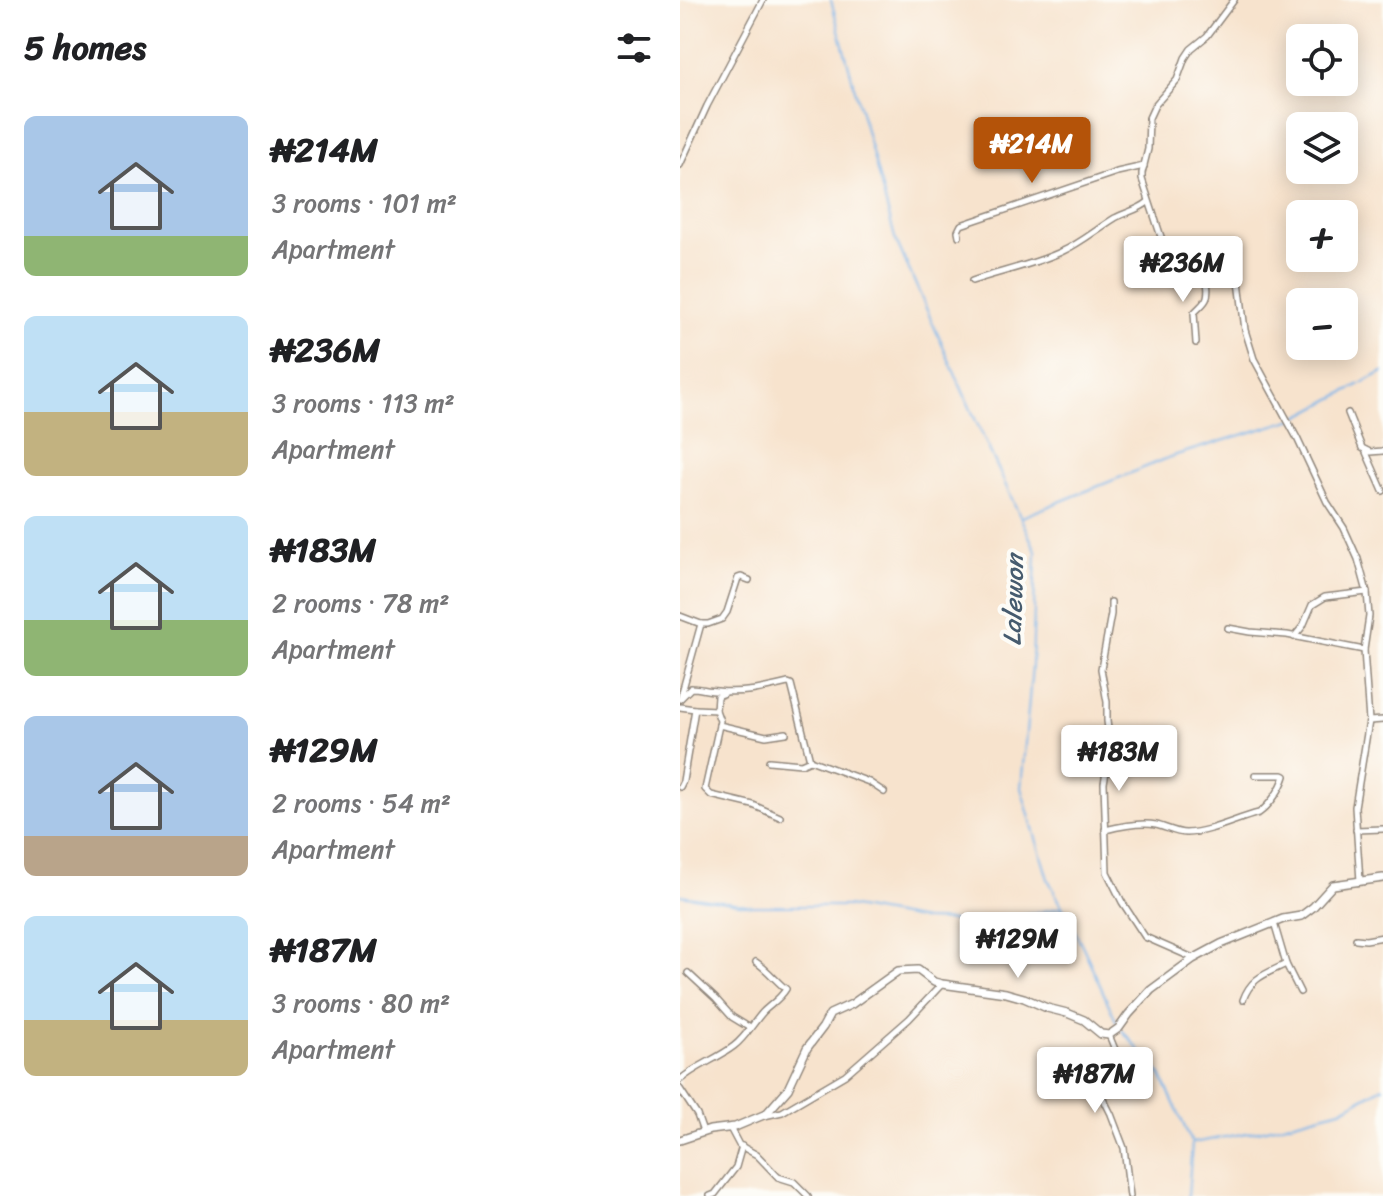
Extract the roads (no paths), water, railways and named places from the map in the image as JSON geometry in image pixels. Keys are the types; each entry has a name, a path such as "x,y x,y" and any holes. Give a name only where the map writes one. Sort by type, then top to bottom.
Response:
{"street":[{"path":"680,165 763,0"},
{"path":"1196,343 1194,313 1207,296 1202,263 1197,257 1177,257 1167,251 1142,179 1151,111 1177,80 1191,49 1207,36 1234,0"},
{"path":"959,236 961,225 1117,172 1144,166"},
{"path":"972,281 1026,266 1065,250 1115,218 1149,201"},
{"path":"1202,263 1216,265 1239,281 1245,330 1254,359 1327,502 1344,528 1358,559 1367,592 1369,616 1364,650 1369,721 1356,798 1360,881"},
{"path":"1348,413 1383,491"},
{"path":"1365,450 1383,451"},
{"path":"680,616 701,624 722,619 738,578 749,580"},
{"path":"1294,637 1303,626 1312,605 1325,597 1367,592"},
{"path":"1111,602 1101,669 1109,737 1104,783 1107,872 1141,933 1193,959"},
{"path":"680,699 701,624"},
{"path":"1228,628 1364,650"},
{"path":"680,699 687,690 695,687 729,692 757,691 791,684 810,760"},
{"path":"729,692 717,696 716,710 720,721 705,789 711,795 753,805 780,817"},
{"path":"680,707 716,710"},
{"path":"680,787 695,709"},
{"path":"1369,721 1383,720"},
{"path":"719,725 766,736 786,733"},
{"path":"769,761 801,764 810,760 869,782 884,792"},
{"path":"1105,830 1152,824 1189,833 1259,813 1277,793 1285,776 1255,775"},
{"path":"1356,830 1383,829"},
{"path":"763,1116 788,1089 807,1048 830,1014 852,1004 898,971 918,970 934,982 1024,998 1084,1020 1101,1034 1109,1035 1119,1028 1151,990 1193,959 1283,919 1301,916 1333,885 1383,878"},
{"path":"1274,923 1286,964 1300,992"},
{"path":"1356,939 1383,937"},
{"path":"680,1080 737,1044 786,989 771,972 756,962"},
{"path":"1243,1000 1255,979 1286,964"},
{"path":"688,973 732,1017 750,1028"},
{"path":"680,1140 782,1112 845,1075 909,1019 942,984"},
{"path":"1109,1035 1116,1052 1114,1060 1095,1075 1095,1082 1124,1148 1130,1196"},
{"path":"680,1089 697,1115 703,1132"},
{"path":"730,1128 738,1143 757,1155 778,1177 794,1182 808,1196"},
{"path":"710,1196 736,1167 742,1146"}],"waterway":[{"name":"Lalewon","path":"831,0 895,238 1036,551 1032,666 1021,788 1048,879 1117,1023"},
{"path":"1022,517 1173,456 1294,419 1383,372"},
{"path":"680,895 753,906 847,906 923,920 995,922 1062,907"},
{"name":"Lalewon","path":"1121,1029 1161,1075 1192,1143 1188,1196"},
{"path":"1193,1143 1263,1130 1341,1110 1383,1087"}]}
